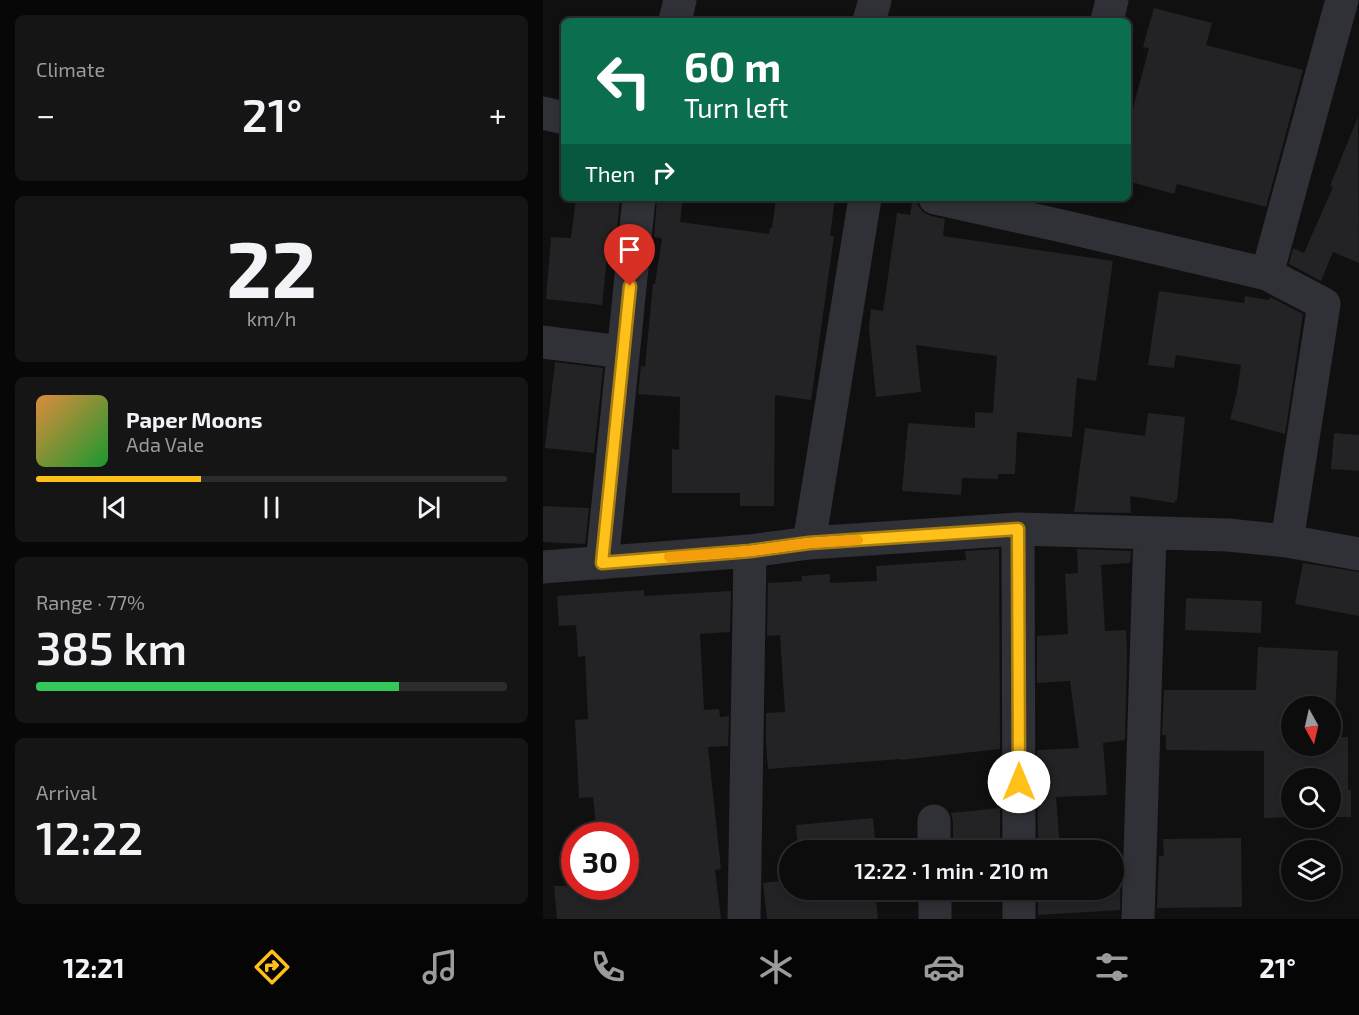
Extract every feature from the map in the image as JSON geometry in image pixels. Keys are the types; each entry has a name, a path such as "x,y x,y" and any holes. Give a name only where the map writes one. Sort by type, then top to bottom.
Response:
{"street":[{"path":"676,18 680,0"},
{"path":"870,18 875,0"},
{"path":"1108,18 1112,0"},
{"path":"1267,274 1342,0"},
{"path":"543,113 561,117"},
{"path":"602,563 639,201"},
{"path":"809,543 865,201"},
{"path":"963,201 1065,212 1267,274 1324,304 1287,541"},
{"path":"543,342 623,352"},
{"path":"1018,529 1019,840"},
{"path":"543,567 750,551 809,543 1018,529 1228,535 1287,541 1359,554"},
{"path":"1138,919 1150,534"},
{"path":"744,919 750,551"},
{"path":"935,900 935,919"},
{"path":"1019,900 1019,919"}],"building":[{"path":"1154,8 1212,23 1206,45 1303,70 1266,207 1177,184 1174,194 1131,182 1131,112 1149,48 1143,47"},
{"path":"1358,117 1359,263 1333,252 1321,281 1289,264 1293,248 1304,253 1333,187 1330,186"},
{"path":"576,201 620,201 617,231 610,230 602,305 546,299 551,237 571,238"},
{"path":"657,201 683,201 680,222 769,234 776,201 835,201 830,236 834,236 811,400 775,395 774,506 740,506 740,493 672,493 672,449 679,450 680,397 638,394 641,366 645,367 653,284 655,284 662,238 654,237"},
{"path":"912,201 917,201 923,212 945,219 943,236 1113,261 1096,381 1077,378 1072,437 1017,432 1015,474 998,474 998,479 962,478 961,495 902,491 908,423 975,428 975,412 993,413 997,356 916,345 921,392 876,397 869,329 871,309 883,311 897,213 910,215"},
{"path":"1159,291 1244,303 1245,296 1269,300 1270,297 1303,314 1285,434 1230,419 1241,365 1176,355 1174,368 1148,365"},
{"path":"555,362 603,368 594,453 545,448"},
{"path":"1148,413 1185,417 1175,503 1130,496 1131,513 1074,512 1085,428 1145,436"},
{"path":"1334,433 1359,435 1359,471 1331,469"},
{"path":"543,506 589,508 585,544 543,542"},
{"path":"999,549 1000,749 901,760 768,769 766,713 785,712 780,635 767,636 768,583 802,581 802,576 830,574 830,583 877,581 876,566 966,560 965,551"},
{"path":"1077,549 1131,551 1130,563 1101,565 1105,631 1126,630 1125,740 1103,743 1107,795 1056,797 1059,840 1038,840 1037,750 1079,748 1070,681 1037,683 1037,636 1068,634 1065,574 1078,573"},
{"path":"1303,563 1359,572 1359,616 1295,604"},
{"path":"644,590 644,596 731,591 730,632 700,634 704,710 719,709 720,717 729,716 728,746 708,747 721,869 715,870 721,919 557,919 554,886 561,886 561,900 639,900 639,822 596,822 593,797 579,798 575,720 588,719 585,656 578,657 576,625 559,626 557,596"},
{"path":"1186,598 1262,601 1261,633 1185,630"},
{"path":"1258,647 1338,651 1336,696 1281,696 1281,756 1341,756 1341,737 1348,737 1348,790 1351,790 1351,817 1341,817 1341,768 1281,768 1281,817 1264,818 1264,751 1166,750 1166,735 1162,735 1164,690 1256,690"},
{"path":"1000,808 1000,840 953,840 951,813"},
{"path":"873,818 875,840 797,840 796,825"},
{"path":"1241,838 1242,907 1157,908 1159,856 1164,856 1163,839"},
{"path":"779,881 779,900 876,900 878,919 767,919 763,883"},
{"path":"1038,900 1120,900 1120,910 1038,915"}],"slow traffic":[{"path":"669,557 858,540"}],"route":[{"path":"630,286 602,563 750,551 809,543 1018,529 1019,782"}]}
